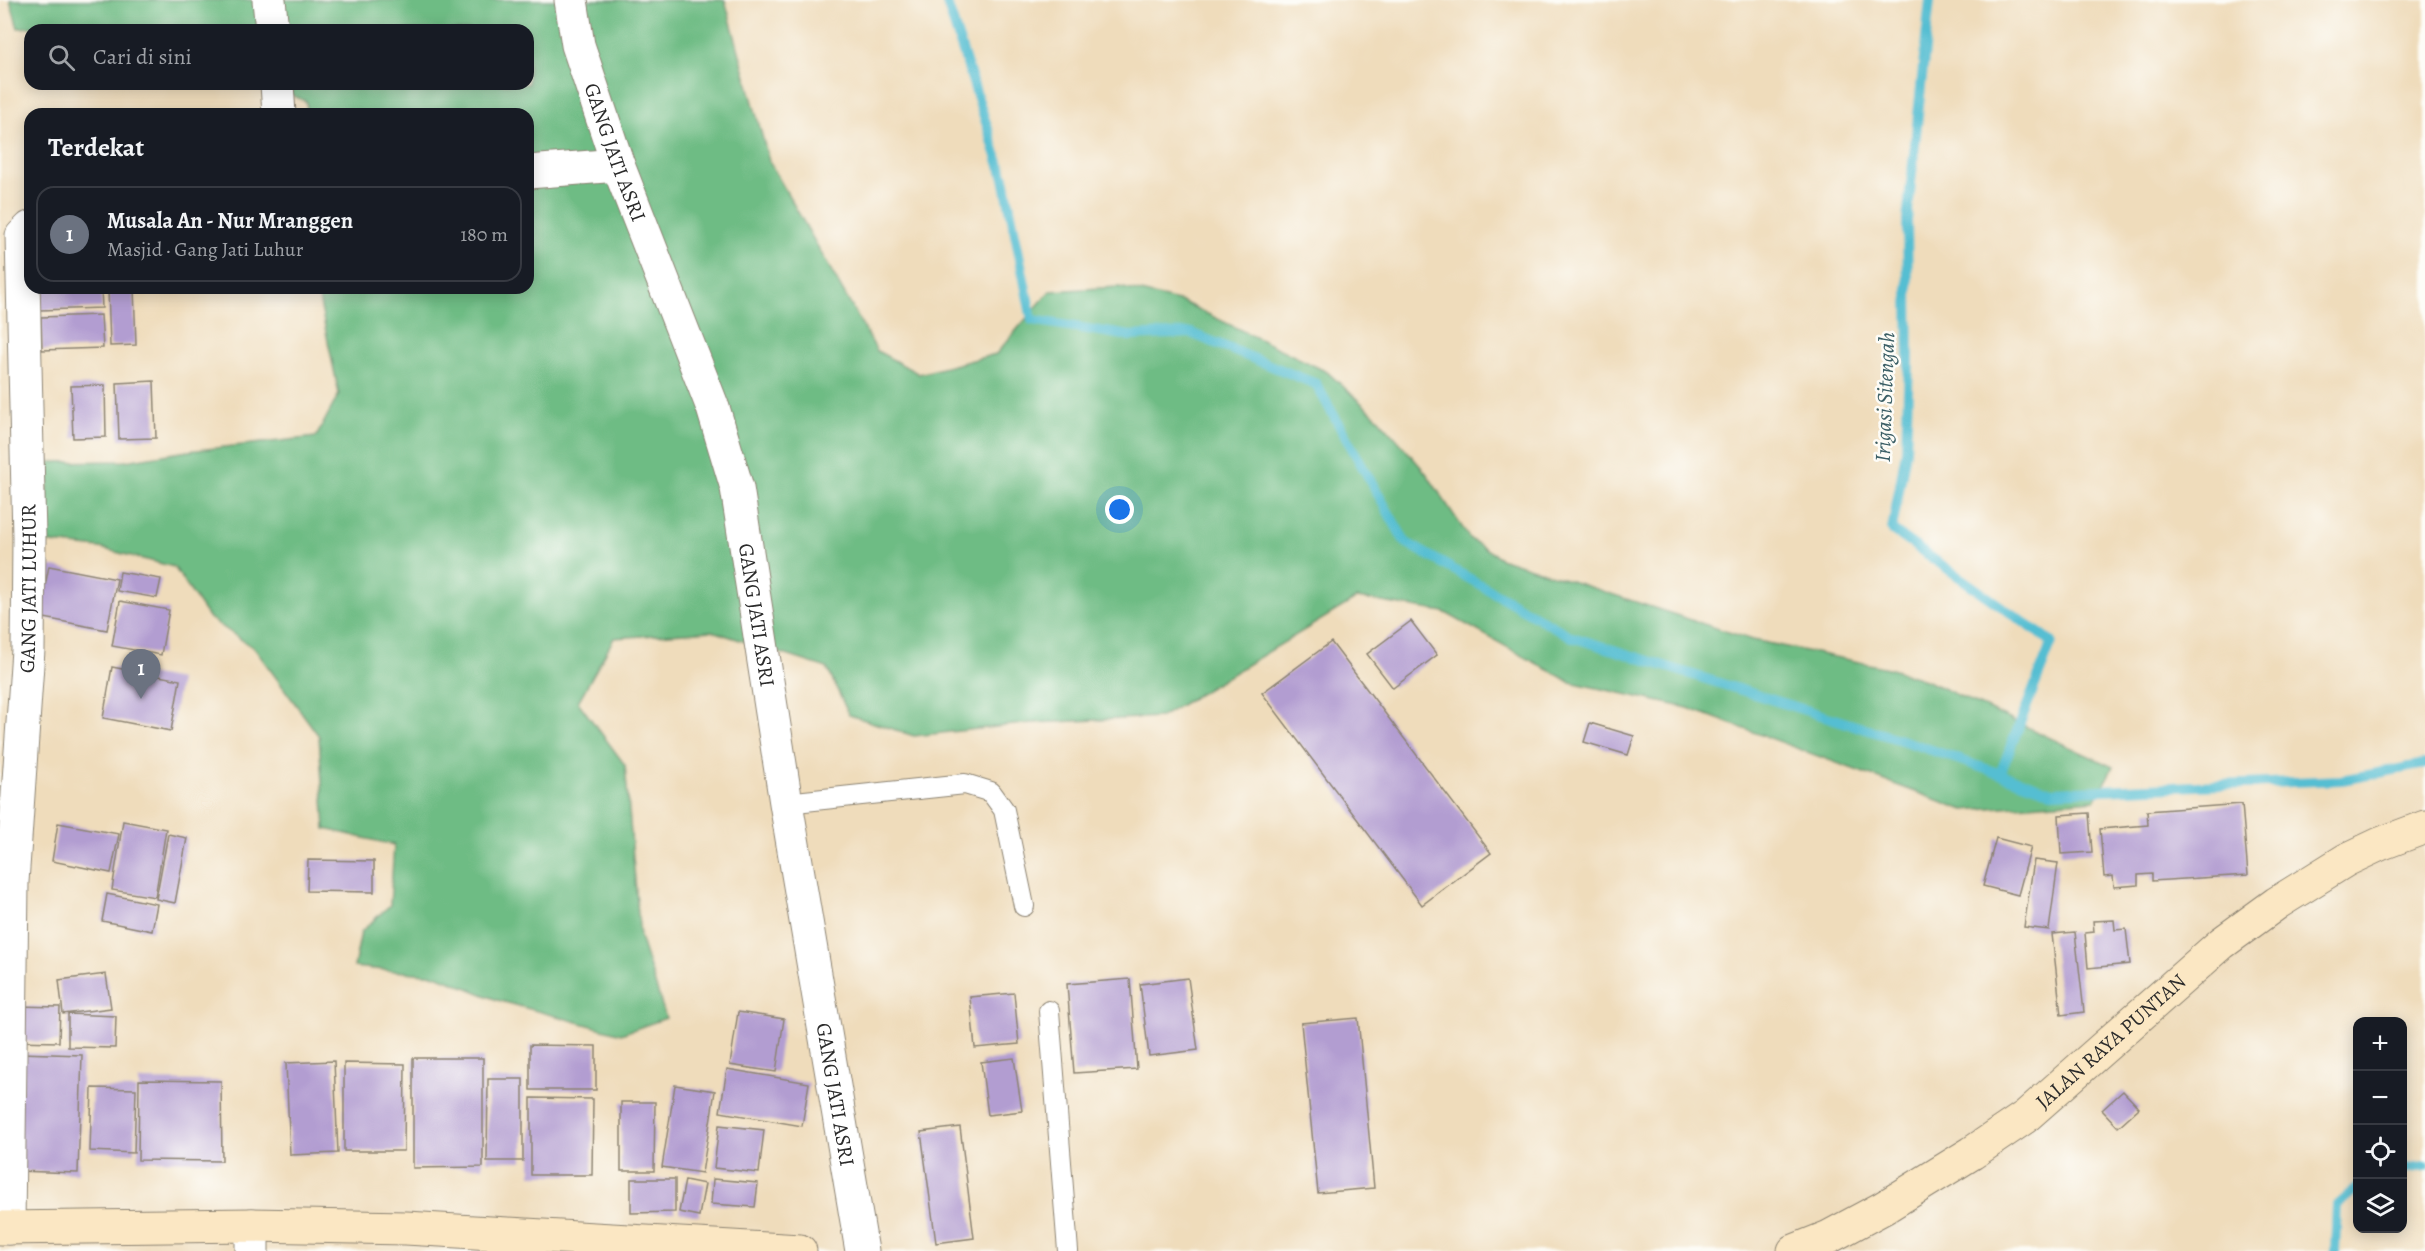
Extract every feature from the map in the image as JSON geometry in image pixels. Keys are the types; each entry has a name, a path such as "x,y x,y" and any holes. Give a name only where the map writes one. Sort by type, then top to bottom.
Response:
{"main road":[{"name":"JALAN RAYA PUNTAN","path":"1794,1251 1829,1237 1865,1218 1972,1153 2025,1117 2222,943 2277,903 2346,860 2425,827"},
{"path":"4,1228 252,1238 406,1228 613,1246 800,1251"}],"street":[{"path":"269,0 271,24"},
{"name":"GANG JATI ASRI","path":"571,0 578,45 618,165 713,408 737,488 786,803 862,1251"},
{"path":"277,90 279,108"},
{"path":"534,172 618,165"},
{"name":"GANG JATI LUHUR","path":"4,1228 12,882 28,650 29,537 12,408 24,257"}],"lane":[{"path":"786,803 965,784 991,792 1004,810 1024,906"},
{"path":"1049,1011 1068,1251"}],"green space":[{"path":"10,0 725,0 769,161 877,351 919,374 996,354 1050,291 1119,287 1183,302 1327,372 1379,419 1426,473 1470,539 1500,558 1753,640 1888,668 1925,680 2113,767 2095,800 1964,810 1688,708 1570,682 1444,612 1357,598 1161,717 1032,723 914,736 849,715 827,668 712,631 614,638 578,702 625,765 640,937 666,1018 621,1034 497,1000 436,975 354,967 361,932 390,905 394,845 325,829 319,736 255,649 208,617 174,567 100,548 43,542 50,462 125,461 188,451 316,437 339,394 317,294 534,294 534,108 306,108 307,102 281,90 534,90 534,24 24,24 24,28 18,28"}],"building":[{"path":"39,294 101,294 102,308 40,310"},
{"path":"108,294 134,294 136,345 110,346"},
{"path":"101,315 103,348 42,350 41,317"},
{"path":"154,381 156,438 119,439 117,383"},
{"path":"105,385 106,437 73,438 71,386"},
{"path":"49,566 117,579 107,630 39,617"},
{"path":"120,572 161,579 157,598 117,591"},
{"path":"120,601 169,610 161,655 112,646"},
{"path":"1411,621 1437,655 1393,688 1367,654"},
{"path":"1331,642 1491,853 1422,905 1262,693"},
{"path":"112,667 180,680 171,731 103,718"},
{"path":"1590,723 1634,736 1628,755 1584,742"},
{"path":"2242,804 2248,875 2152,881 2152,874 2138,875 2138,885 2114,887 2113,876 2104,877 2100,829 2148,825 2147,811"},
{"path":"2089,813 2092,852 2061,854 2059,815"},
{"path":"123,821 166,829 155,897 112,890"},
{"path":"58,823 119,834 111,873 52,861"},
{"path":"168,834 187,838 175,903 156,899"},
{"path":"1996,838 2031,847 2018,895 1983,886"},
{"path":"308,860 374,861 374,892 307,891"},
{"path":"2034,860 2058,863 2049,930 2024,927"},
{"path":"107,894 157,904 152,931 102,921"},
{"path":"2114,920 2115,930 2126,929 2130,964 2088,968 2085,933 2094,932 2093,921"},
{"path":"2075,932 2084,1012 2061,1015 2052,934"},
{"path":"106,974 111,1008 63,1014 59,980"},
{"path":"1188,978 1198,1050 1149,1056 1140,984"},
{"path":"1130,979 1137,1069 1074,1073 1067,984"},
{"path":"1014,993 1019,1044 975,1048 970,997"},
{"path":"15,1006 60,1007 59,1042 14,1041"},
{"path":"738,1012 784,1019 776,1072 730,1065"},
{"path":"68,1014 116,1016 115,1048 68,1047"},
{"path":"1358,1018 1374,1188 1318,1193 1301,1023"},
{"path":"530,1045 596,1046 596,1090 530,1090"},
{"path":"19,1053 82,1055 78,1173 16,1171"},
{"path":"413,1058 483,1058 483,1167 413,1168"},
{"path":"1014,1058 1022,1111 988,1115 981,1062"},
{"path":"334,1061 338,1153 290,1155 286,1063"},
{"path":"344,1063 405,1064 404,1151 344,1151"},
{"path":"727,1069 809,1083 802,1126 720,1112"},
{"path":"488,1079 523,1079 523,1161 487,1161"},
{"path":"139,1080 221,1081 222,1161 138,1160"},
{"path":"675,1085 715,1091 702,1173 662,1167"},
{"path":"92,1088 136,1089 134,1153 90,1151"},
{"path":"2123,1091 2139,1108 2118,1127 2102,1110"},
{"path":"531,1098 593,1099 592,1175 531,1175"},
{"path":"621,1102 655,1102 654,1171 621,1171"},
{"path":"719,1125 764,1130 759,1173 714,1168"},
{"path":"960,1127 974,1238 936,1243 921,1132"},
{"path":"631,1179 675,1179 675,1212 631,1213"},
{"path":"713,1179 758,1183 755,1207 711,1204"},
{"path":"685,1180 705,1184 699,1216 679,1212"}],"waterway":[{"path":"946,0 1004,178 1032,320 1130,336 1191,333 1316,384 1405,542 1572,637 1917,745 2052,792 2342,780 2425,764"},
{"name":"Irigasi Sitengah","path":"1930,0 1907,221 1909,361 1906,451 1892,530 2052,642 2000,774"},
{"path":"2407,1168 2425,1166"},
{"path":"2335,1251 2337,1205 2353,1191"}],"place":[{"name":"Musala An - Nur Mranggen","path":"141,699"}]}
